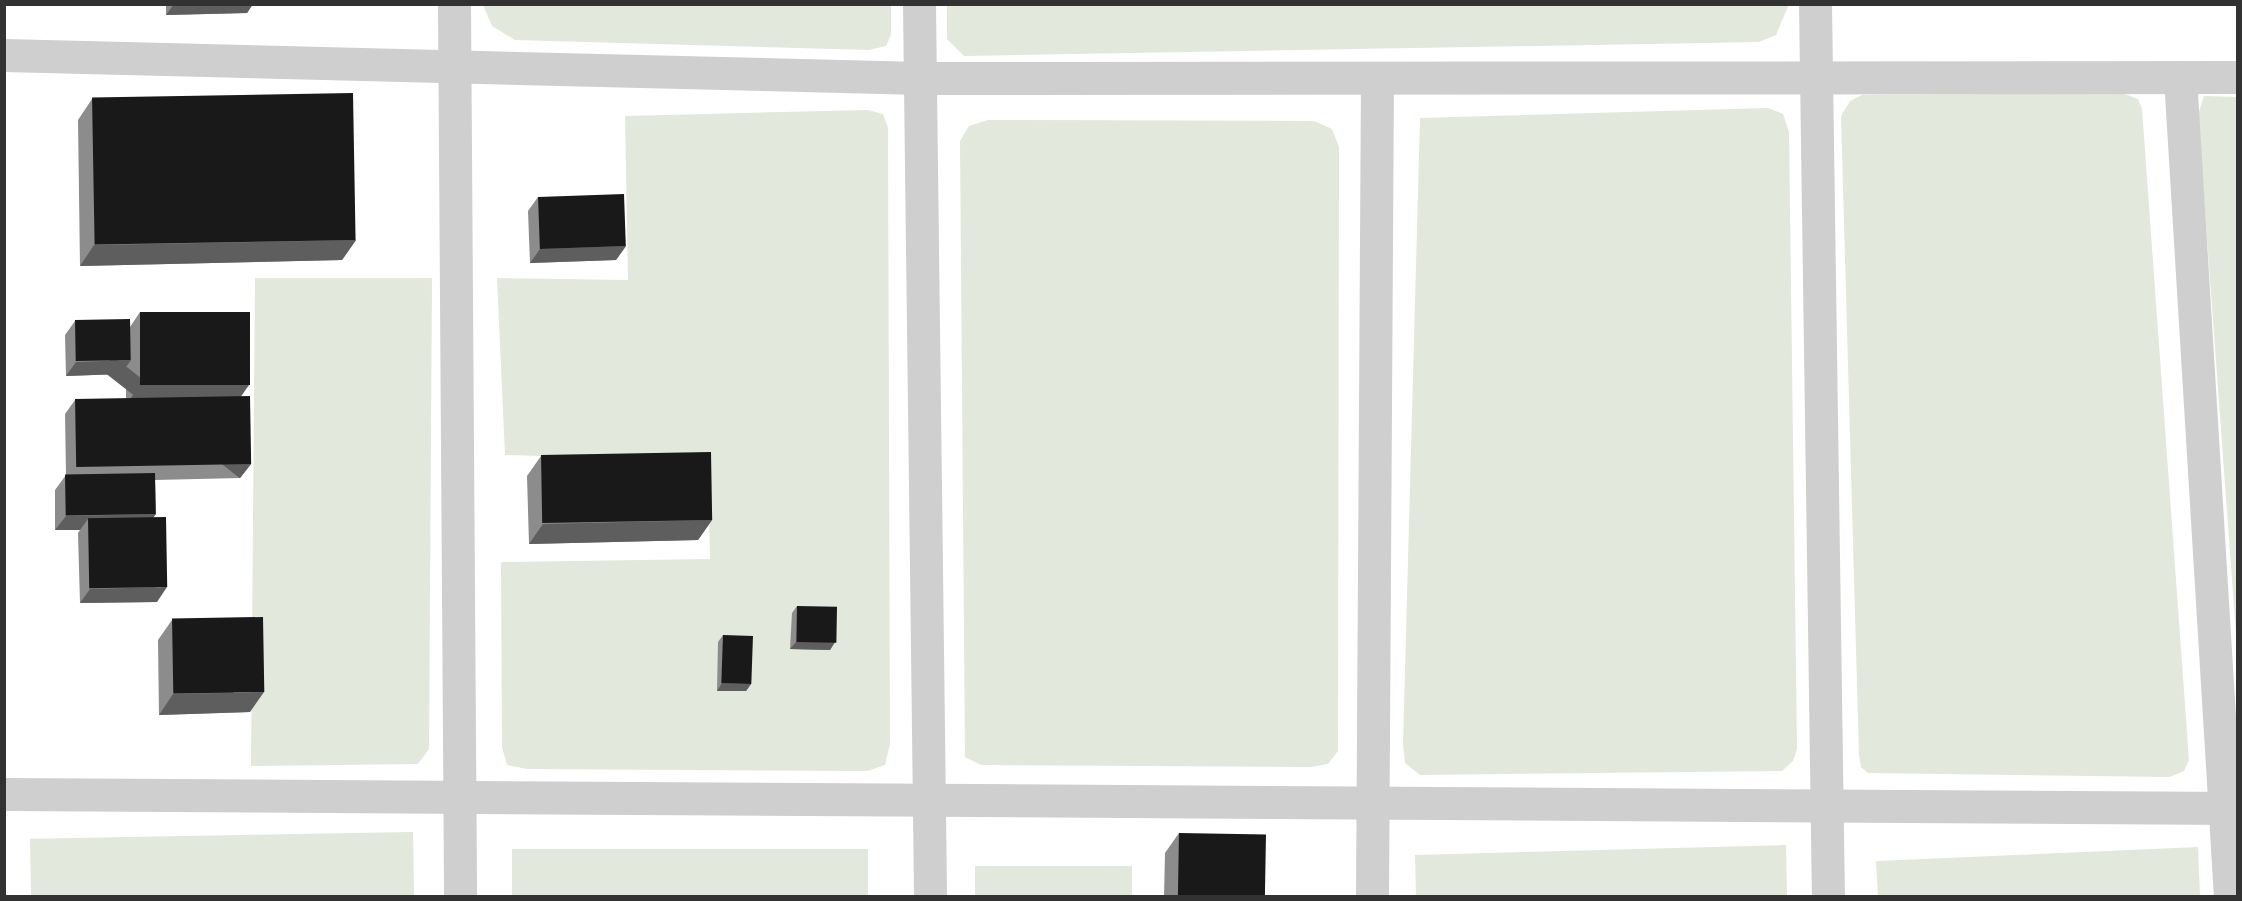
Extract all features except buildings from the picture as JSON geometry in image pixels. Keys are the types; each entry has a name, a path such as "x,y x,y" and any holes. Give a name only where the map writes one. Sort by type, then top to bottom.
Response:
{"street":[{"path":"454,4 460,897"},
{"path":"919,4 930,897"},
{"path":"1815,4 1818,77 1828,897"},
{"path":"4,55 921,78 2238,77"},
{"path":"2180,77 2231,807 2230,897"},
{"path":"1372,897 1377,78"},
{"path":"4,794 2231,807"}],"shaded area":[{"path":"947,4 1789,4 1776,35 1759,42 964,56 947,39"},
{"path":"483,5 891,5 891,35 886,46 869,50 515,40 492,26"},
{"path":"2122,93 2138,99 2142,109 2189,760 2184,771 2170,777 1868,773 1861,767 1859,755 1841,116 1850,101 1862,95"},
{"path":"2204,96 2237,97 2237,648 2198,115"},
{"path":"1768,108 1783,114 1789,132 1797,749 1793,761 1782,771 1420,775 1405,763 1403,745 1420,118"},
{"path":"868,110 883,114 888,128 890,744 885,765 867,771 527,769 507,765 502,747 501,562 710,559 708,461 505,455 497,278 628,280 625,116"},
{"path":"988,120 1314,121 1332,129 1339,147 1338,751 1328,764 1311,767 981,765 965,757 960,141 969,126"},
{"path":"255,278 432,278 429,749 418,764 251,766"},
{"path":"413,832 414,896 31,896 30,839"},
{"path":"1786,845 1787,896 1416,896 1415,855"},
{"path":"2198,847 2200,896 1878,896 1876,861"},
{"path":"512,849 868,849 868,896 512,896"},
{"path":"975,866 1132,866 1132,896 975,896"}]}
